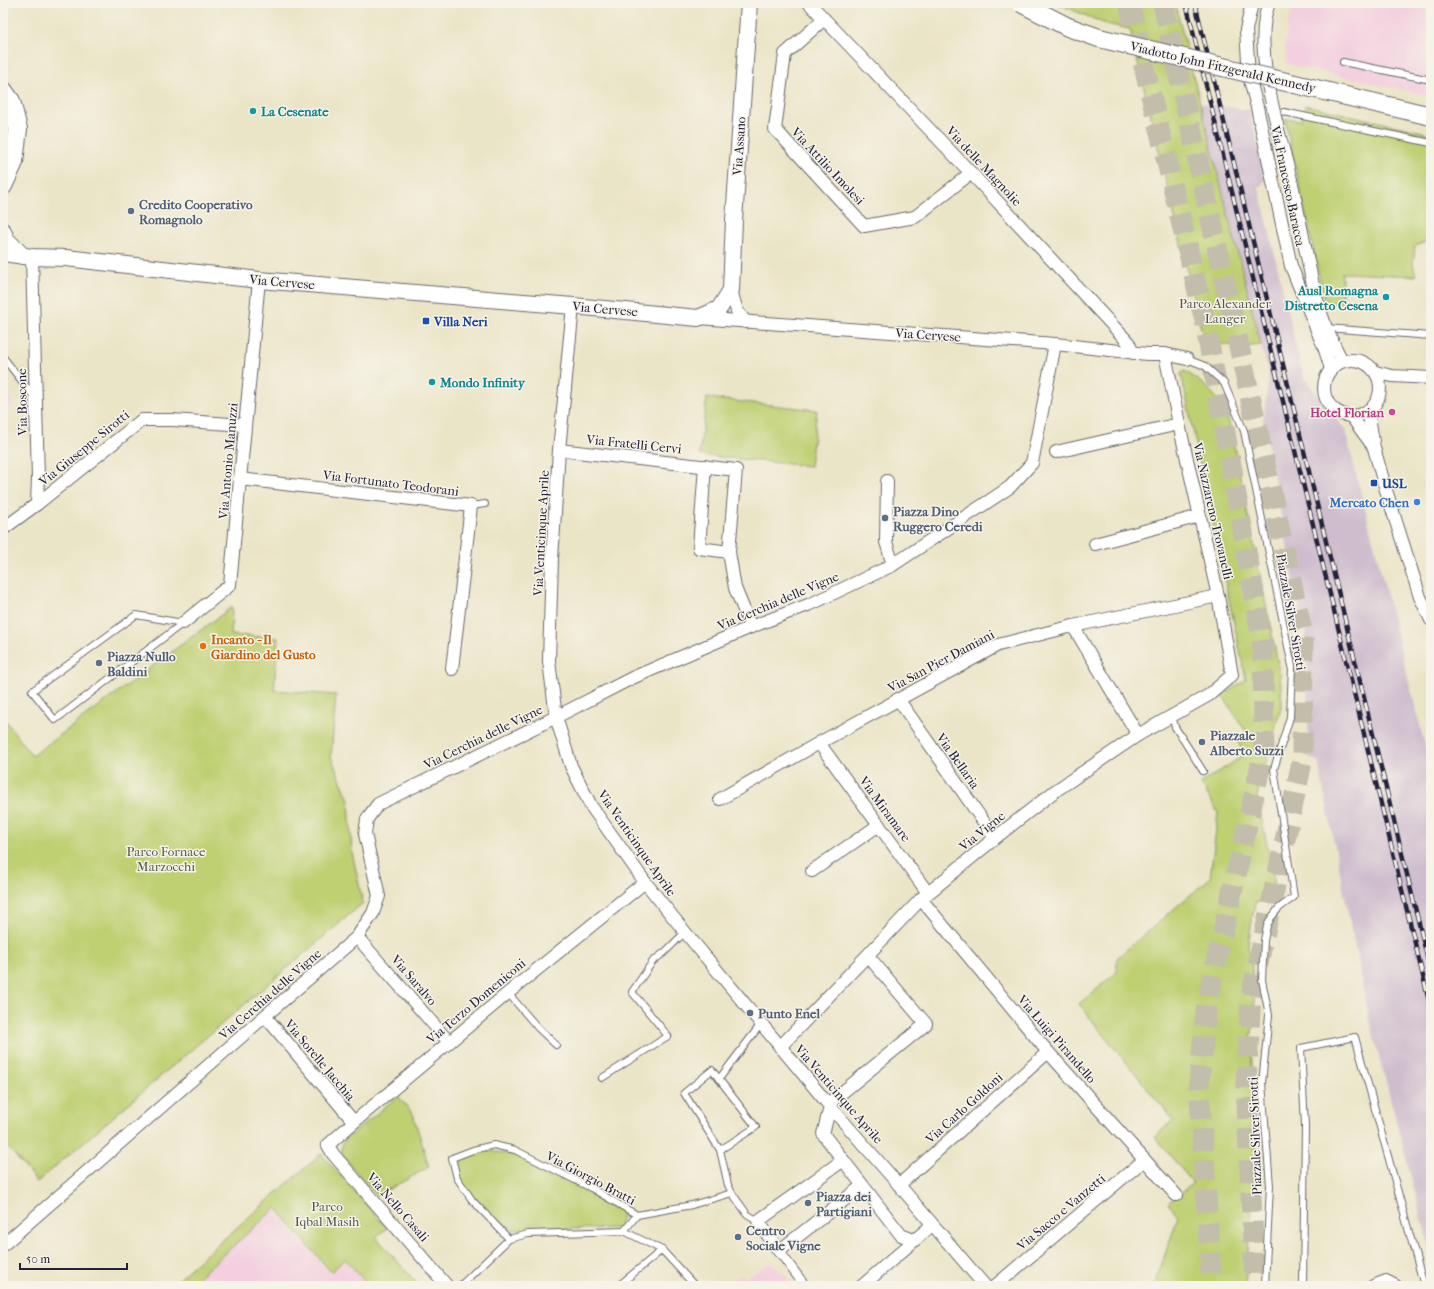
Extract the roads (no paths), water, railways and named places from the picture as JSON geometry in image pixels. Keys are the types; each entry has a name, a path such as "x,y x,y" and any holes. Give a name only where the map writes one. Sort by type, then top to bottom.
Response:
{"main road":[{"name":"Viadotto John Fitzgerald Kennedy","path":"1021,3 1068,27 1098,38 1431,116"},
{"path":"3,90 11,101 18,129 14,162 3,186"}],"street":[{"name":"Via Assano","path":"746,322 736,311 731,290 734,220 749,3"},
{"name":"Via delle Magnolie","path":"809,3 971,173 1128,342 1133,353"},
{"name":"Via Francesco Baracca","path":"1252,3 1246,30 1249,76 1291,266 1325,350 1331,369"},
{"name":"Via Francesco Baracca","path":"1269,3 1263,37 1266,74 1292,184 1315,294 1326,328 1342,361"},
{"name":"Via Attilio Imolesi","path":"824,19 785,54 775,129 864,226 915,217 971,173"},
{"path":"3,231 6,239 28,257"},
{"name":"Via Cervese","path":"3,253 28,257 66,258 259,280 746,322 1055,344 1133,353 1165,354 1187,359"},
{"name":"Via Boscone","path":"28,257 36,399 38,478 37,504"},
{"name":"Via Antonio Manuzzi","path":"183,622 230,585 259,280"},
{"path":"698,318 719,308 731,290"},
{"name":"Via Venticinque Aprile","path":"573,306 559,450 552,559 549,661 556,717 571,766 591,806 645,882 829,1106 899,1185 984,1286"},
{"name":"Via Cerchia delle Vigne","path":"3,1245 357,937 373,913 379,896 365,834 367,819 378,804 632,678 751,627 813,603 893,565 1010,487 1032,463 1055,344"},
{"name":"Via Nazzareno Trovanelli","path":"1165,354 1179,424 1218,596 1232,675"},
{"path":"1356,360 1369,365 1375,372 1380,386 1378,398 1368,410 1360,415 1351,416 1338,411 1331,406 1326,397 1324,383 1326,377 1331,369 1342,361 1356,360"},
{"path":"1375,372 1392,376 1431,378"},
{"path":"1380,386 1392,376"},
{"path":"1368,410 1374,448 1385,487 1420,597 1431,620"},
{"path":"1351,416 1374,448"},
{"name":"Via Giuseppe Sirotti","path":"37,504 142,420 172,420 245,425"},
{"path":"1056,452 1179,424"},
{"name":"Via Fratelli Cervi","path":"559,450 736,470 729,552 735,588 751,627"},
{"path":"705,466 698,548 729,552"},
{"name":"Via Fortunato Teodorani","path":"240,479 471,506 452,669"},
{"path":"887,481 886,542 893,565"},
{"path":"3,529 37,504"},
{"path":"1095,544 1200,516"},
{"name":"Via San Pier Damiani","path":"720,799 898,699 998,645 1073,626 1218,596"},
{"path":"1073,626 1138,735"},
{"name":"Via Vigne","path":"780,1047 924,896 1055,791 1138,735 1210,695 1232,675"},
{"name":"Via Bellaria","path":"898,699 995,838"},
{"name":"Via Miramare","path":"819,743 879,825 924,896"},
{"path":"812,871 879,825"},
{"name":"Via Terzo Domeniconi","path":"328,1146 354,1122 449,1042 645,882"},
{"name":"Via Luigi Pirandello","path":"924,896 1048,1052 1176,1195"},
{"name":"Via Saralvo","path":"357,937 449,1042"},
{"path":"868,956 926,1024 829,1106 823,1134 842,1161 901,1235 914,1240"},
{"name":"Via Sorelle Jacchia","path":"265,1016 354,1122"},
{"name":"Via Carlo Goldoni","path":"899,1185 1048,1052"},
{"name":"Via Nello Casali","path":"328,1146 333,1154 447,1286"},
{"name":"Via Sacco e Vanzetti","path":"995,1286 1144,1160"},
{"path":"805,1286 758,1221 842,1161"},
{"path":"779,1252 862,1186"},
{"path":"862,1286 932,1225"},
{"path":"1373,1286 1386,1281 1396,1286"}],"lane":[{"path":"1343,62 1431,80"},
{"path":"1284,112 1431,143"},
{"path":"1326,328 1431,336"},
{"path":"3,357 36,399"},
{"name":"Piazzale Silver Sirotti","path":"1187,359 1205,366 1224,383 1244,431 1292,666 1290,717 1274,769 1294,898 1279,908 1267,926 1264,940 1262,980 1270,1015 1262,1083 1270,1186 1265,1286"},
{"path":"471,506 485,504"},
{"path":"136,615 183,622 55,720 32,691 136,615"},
{"path":"1172,716 1175,727 1203,771"},
{"path":"602,1078 668,1036 632,992 653,961 666,952 685,932"},
{"path":"508,993 538,1028 556,1045"},
{"path":"719,1078 761,1024"},
{"path":"1303,1286 1305,1126 1301,1048 1355,1037 1424,1286"},
{"path":"720,1150 756,1127 712,1070 684,1093 720,1150 728,1185 732,1194 747,1214 758,1221"},
{"name":"Via Giorgio Bratti","path":"510,1239 472,1200 457,1178 452,1158 473,1150 494,1145 515,1150 591,1188 637,1215 692,1205 732,1194"},
{"path":"624,1231 637,1215"},
{"path":"460,1286 510,1239 528,1234 624,1231 662,1250 695,1286"},
{"path":"618,1286 662,1250"}],"tunnel":[{"path":"1129,3 1205,321 1263,646 1264,751 1207,1002 1199,1084 1212,1286"},
{"path":"1163,3 1303,635 1302,762 1251,996 1246,1082 1255,1286"}],"railway":[{"path":"1186,3 1431,1009"},
{"path":"1195,3 1431,973"}],"place":[{"name":"La Cesenate","path":"253,111"},
{"name":"Credito Cooperativo Romagnolo","path":"131,211"},
{"name":"Ausl Romagna Distretto Cesena","path":"1386,297"},
{"name":"Villa Neri","path":"426,321"},
{"name":"Mondo Infinity","path":"432,382"},
{"name":"Hotel Florian","path":"1392,412"},
{"name":"USL","path":"1374,483"},
{"name":"Mercato Chen","path":"1417,502"},
{"name":"Piazza Dino Ruggero Ceredi","path":"885,518"},
{"name":"Incanto - Il Giardino del Gusto","path":"203,646"},
{"name":"Piazza Nullo Baldini","path":"99,663"},
{"name":"Piazzale Alberto Suzzi","path":"1202,742"},
{"name":"Punto Enel","path":"750,1013"},
{"name":"Piazza dei Partigiani","path":"808,1203"},
{"name":"Centro Sociale Vigne","path":"738,1237"}],"park label":[{"name":"Parco Alexander Langer","path":"1225,310"},
{"name":"Parco Fornace Marzocchi","path":"166,858"},
{"name":"Parco Iqbal Masih","path":"327,1214"}]}
